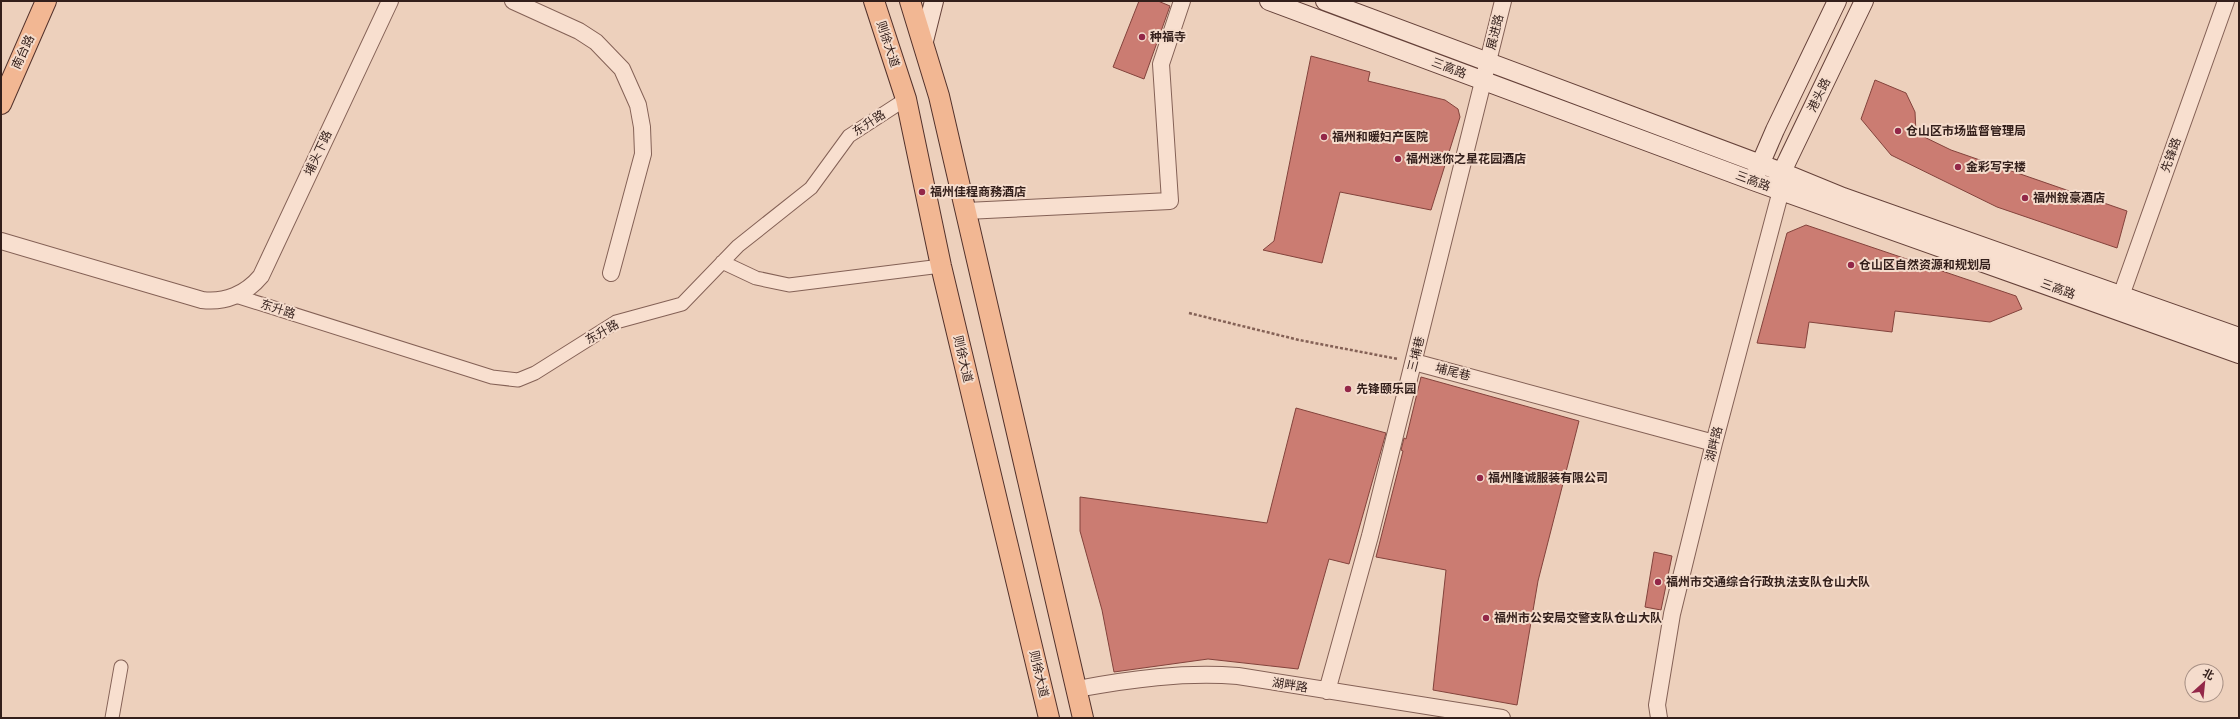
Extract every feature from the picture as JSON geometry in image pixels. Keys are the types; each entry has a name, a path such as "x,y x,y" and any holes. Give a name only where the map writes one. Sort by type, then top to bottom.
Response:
{"main road":[{"name":"南台路","path":"1,104 46,1"},
{"path":"868,1 887,41"},
{"name":"则徐大道","path":"874,1 906,99 941,266 1049,718"},
{"path":"910,1 939,96 1084,718"},
{"path":"923,46 934,1"},
{"name":"三高路","path":"1270,1 1778,190 2119,302 2239,337"},
{"name":"三高路","path":"1325,1 1487,63 1784,173 2119,302 2239,354"},
{"name":"港头路","path":"1753,181 1837,1"},
{"name":"港头路","path":"1778,190 1784,173 1864,1"}],"street":[{"name":"埔头下路","path":"236,296 251,286 260,276 390,1"},
{"path":"514,1 579,31 596,42 622,69 635,96 642,127 643,154 611,273"},
{"path":"966,211 1170,202 1161,64 1182,1"},
{"name":"展进路","path":"1487,63 1503,1"},
{"name":"先锋路","path":"2119,302 2226,1"},
{"name":"三埔巷","path":"1327,690 1370,536 1487,63"},
{"name":"东升路","path":"236,296 492,377 518,380 535,373 616,322 682,304 738,246 811,188 848,136 906,99"},
{"name":"湖畔路","path":"1659,718 1656,705 1672,614 1778,190"},
{"path":"1,241 120,278 202,300 211,301 236,296"},
{"path":"722,262 756,278 789,285 941,266"},
{"name":"埔尾巷","path":"1414,362 1714,443"},
{"path":"112,718 121,667"},
{"name":"湖畔路","path":"1077,689 1119,681 1209,674 1238,676 1502,718"}],"path":[{"path":"1189,313 1299,340 1414,362"}],"building":[{"name":"种福寺","path":"1139,1 1158,1 1170,6 1144,79 1113,67"},
{"path":"1311,56 1370,72 1368,81 1445,100 1458,109 1460,117 1431,210 1340,192 1322,263 1263,250 1274,241"},
{"name":"金彩写字楼","path":"1875,80 1906,93 1915,112 1916,133 1951,150 2127,211 2117,248 1997,207 1891,155 1861,119"},
{"name":"仓山区自然资源和规划局","path":"1806,225 2016,296 2022,309 1990,322 1895,311 1892,332 1809,322 1805,348 1757,343 1787,233"},
{"name":"福州隆诚服装有限公司","path":"1421,377 1579,421 1538,581 1517,705 1433,690 1446,570 1376,557 1403,451 1401,450 1404,438 1406,439"},
{"path":"1296,408 1386,433 1349,564 1329,559 1298,669 1208,659 1114,672 1102,610 1080,531 1080,497 1267,523"},
{"name":"福州市交通综合行政执法支队仓山大队","path":"1654,552 1672,556 1661,610 1645,607"}],"place":[{"name":"种福寺","path":"1142,37"},
{"name":"仓山区市场监督管理局","path":"1898,131"},
{"name":"福州和暖妇产医院","path":"1324,137"},
{"name":"福州迷你之星花园酒店","path":"1398,159"},
{"name":"金彩写字楼","path":"1958,167"},
{"name":"福州佳程商務酒店","path":"922,192"},
{"name":"福州銳豪酒店","path":"2025,198"},
{"name":"仓山区自然资源和规划局","path":"1851,265"},
{"name":"先锋颐乐园","path":"1348,389"},
{"name":"福州隆诚服装有限公司","path":"1480,478"},
{"name":"福州市交通综合行政执法支队仓山大队","path":"1658,582"},
{"name":"福州市公安局交警支队仓山大队","path":"1486,618"}]}
